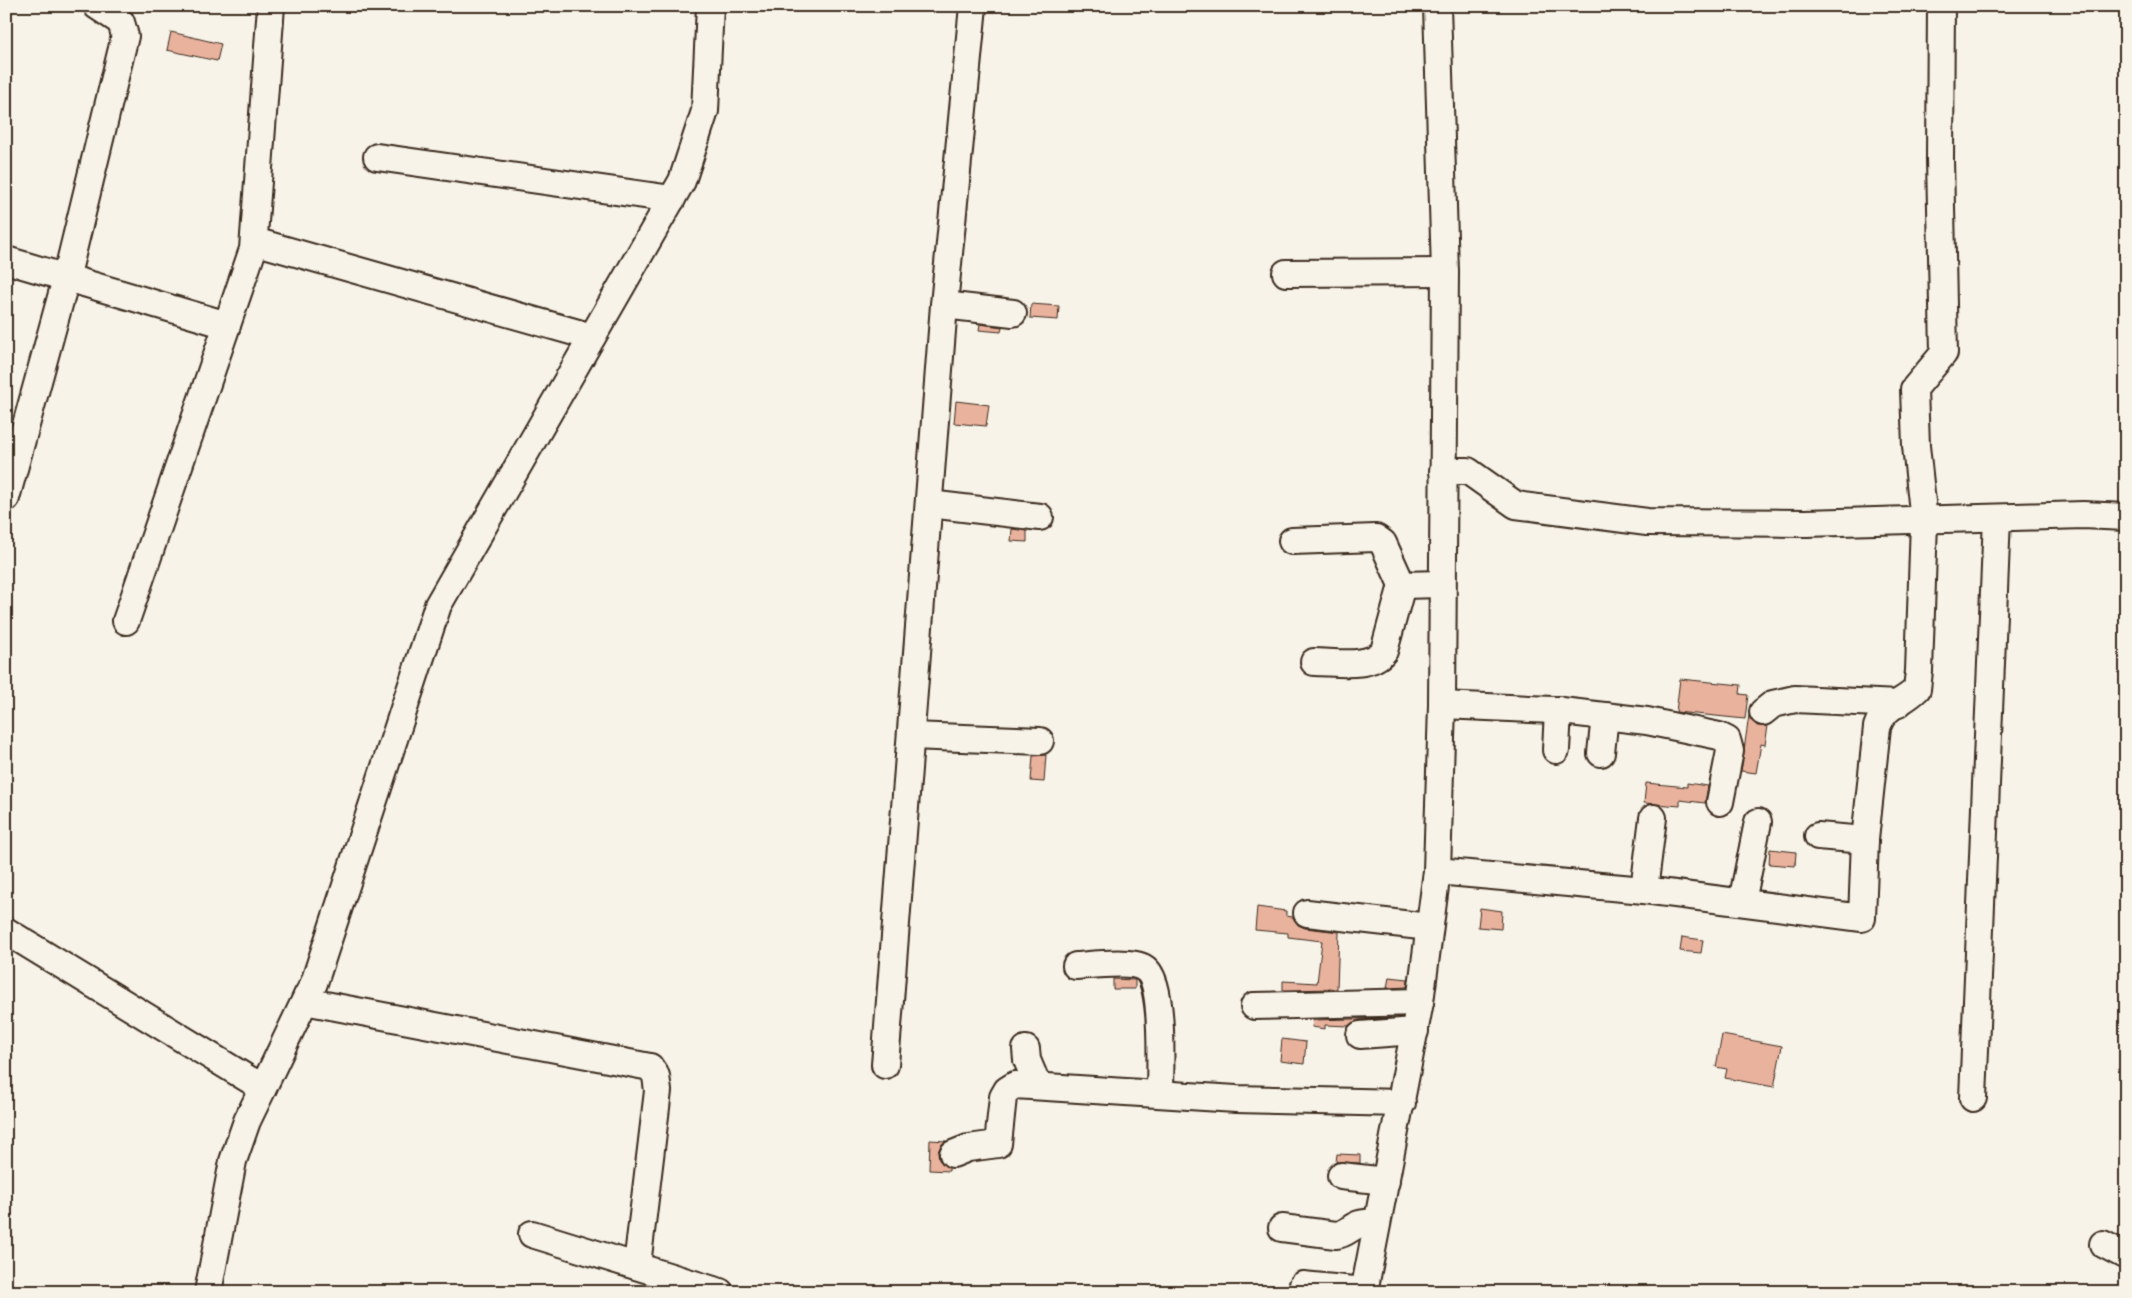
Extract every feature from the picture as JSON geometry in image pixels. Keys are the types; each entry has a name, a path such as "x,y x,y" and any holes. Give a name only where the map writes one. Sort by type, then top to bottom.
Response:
{"street":[{"path":"6,498 66,279 125,36 121,22 97,6"},
{"path":"126,621 253,249 271,6"},
{"path":"208,1292 233,1161 247,1121 314,983 438,605 682,181 705,111 710,6"},
{"path":"885,1065 944,305 973,6"},
{"path":"1303,1285 1364,1291 1402,1103 1420,1002 1436,870 1442,705 1445,272 1437,6"},
{"path":"1436,870 1644,890 1862,918 1865,840 1877,727 1882,713 1898,704 1917,689 1924,520 1916,446 1914,389 1944,353 1940,159 1942,6"},
{"path":"377,157 672,199"},
{"path":"254,241 592,337"},
{"path":"6,260 227,325"},
{"path":"1286,273 1445,272"},
{"path":"944,305 1013,313"},
{"path":"1443,470 1468,471 1516,505 1647,522 1924,520 2083,515 2126,517"},
{"path":"929,504 1040,516"},
{"path":"1973,1098 1997,518"},
{"path":"1292,541 1376,538 1383,542 1402,585 1384,652 1378,659 1369,662 1314,662"},
{"path":"1402,585 1442,584"},
{"path":"1763,712 1773,704 1796,699 1898,704"},
{"path":"1442,705 1558,710 1647,721 1719,736 1727,740 1730,751 1720,802"},
{"path":"1556,750 1558,710"},
{"path":"1601,753 1605,716"},
{"path":"911,736 1040,741"},
{"path":"1644,890 1653,818"},
{"path":"1742,902 1758,822"},
{"path":"1818,836 1865,840"},
{"path":"1308,913 1429,927"},
{"path":"6,931 263,1088"},
{"path":"1076,966 1130,965 1144,967 1153,975 1158,1003 1160,1094"},
{"path":"307,996 315,1003 650,1067 656,1076 658,1091 638,1265"},
{"path":"1254,1006 1420,1002"},
{"path":"1360,1036 1415,1031"},
{"path":"1026,1049 1038,1086"},
{"path":"953,1154 968,1148 998,1144 1001,1110 1007,1090 1015,1085 1236,1099 1402,1103"},
{"path":"1341,1176 1386,1181"},
{"path":"1282,1228 1344,1234 1355,1225 1378,1222"},
{"path":"532,1234 638,1265 720,1292"},
{"path":"2103,1244 2126,1256"}],"building":[{"path":"171,32 221,44 217,61 167,50"},
{"path":"1031,304 1059,306 1058,320 1030,318"},
{"path":"980,324 1002,327 1001,332 979,330"},
{"path":"956,401 989,405 986,426 954,423"},
{"path":"1012,529 1027,531 1027,542 1011,541"},
{"path":"1680,679 1741,685 1740,694 1748,695 1745,719 1676,712"},
{"path":"1749,715 1757,726 1768,726 1765,745 1761,744 1756,773 1741,771"},
{"path":"1046,755 1044,782 1031,781 1033,756"},
{"path":"1646,783 1687,787 1687,783 1708,786 1705,803 1680,800 1680,806 1644,803"},
{"path":"1770,849 1796,852 1795,866 1769,864"},
{"path":"1257,907 1286,911 1286,916 1293,917 1298,925 1305,928 1339,932 1337,989 1283,990 1283,981 1317,983 1322,941 1288,937 1288,933 1255,930"},
{"path":"1480,908 1502,911 1501,929 1478,927"},
{"path":"1682,937 1703,940 1701,953 1680,951"},
{"path":"1389,977 1408,979 1407,987 1387,988"},
{"path":"1113,979 1135,980 1135,989 1113,989"},
{"path":"1391,1018 1359,1020 1348,1026 1325,1025 1325,1029 1312,1027 1313,1020"},
{"path":"1722,1035 1782,1046 1774,1087 1725,1078 1727,1069 1716,1067"},
{"path":"1282,1039 1306,1042 1304,1064 1280,1061"},
{"path":"930,1140 946,1141 941,1145 938,1152 939,1160 949,1168 949,1171 929,1170"},
{"path":"1337,1154 1360,1155 1360,1163 1336,1162"}]}
